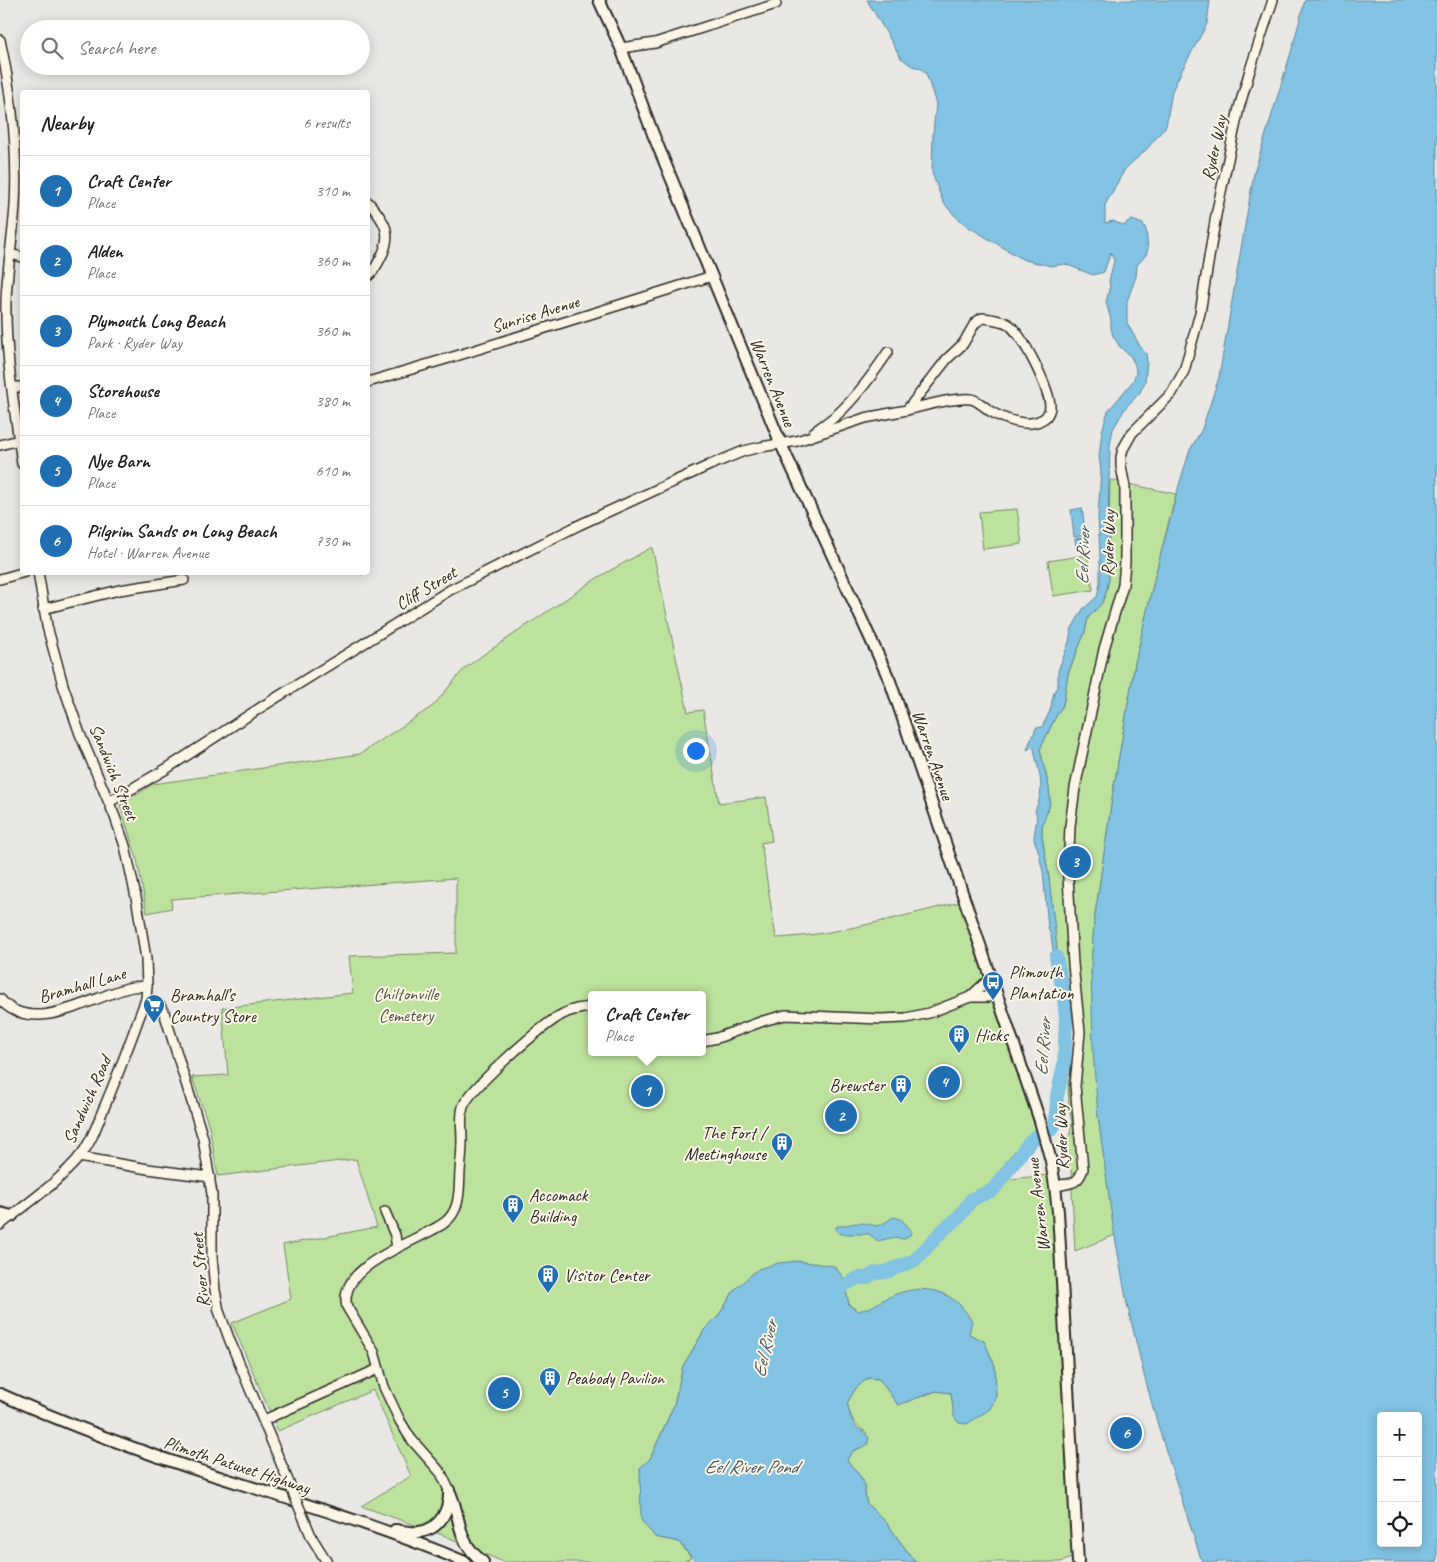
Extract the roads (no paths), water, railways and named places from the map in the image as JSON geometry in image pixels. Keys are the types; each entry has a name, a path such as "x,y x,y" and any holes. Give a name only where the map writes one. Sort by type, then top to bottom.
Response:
{"main road":[{"name":"Warren Avenue","path":"599,0 621,48 653,134 781,444 890,681 1040,1121 1055,1186 1058,1212 1078,1562"},
{"path":"0,1213 12,1216"},
{"name":"Plimoth Patuxet Highway","path":"1,1395 126,1445 379,1529 465,1562"},
{"path":"379,1529 414,1532 430,1529 445,1513 449,1503 449,1490"},
{"path":"449,1490 463,1540 482,1562"}],"street":[{"name":"Ryder Way","path":"1055,1186 1074,1182 1080,1176 1083,1169 1075,1086 1080,1032 1073,964 1068,878 1070,826 1075,788 1104,649 1123,585 1125,562 1125,486 1121,457 1123,449 1132,433 1172,393 1184,370 1200,313 1216,215 1239,108 1273,0"},
{"path":"621,48 654,43 776,4"},
{"path":"0,40 4,78 13,115 16,167 15,209 3,314 20,446"},
{"path":"370,204 382,218 386,227 387,237 384,252 370,274"},
{"path":"10,254 20,256"},
{"name":"Sunrise Avenue","path":"370,381 712,276"},
{"name":"Cliff Street","path":"109,802 166,769 270,701 464,582 570,529 710,465 761,447 810,436 865,418 907,410 941,403 972,399 998,415 1010,420 1027,423 1043,419 1048,413 1050,406 1042,379 1018,335 1003,322 982,318 975,323 963,344 947,359 907,410"},
{"path":"810,436 845,406 871,376 888,352"},
{"path":"12,387 20,387"},
{"path":"0,445 19,440"},
{"path":"0,579 20,573"},
{"name":"Sandwich Street","path":"38,575 54,653 68,702 124,839 144,943 147,986"},
{"path":"44,609 119,590 184,580"},
{"path":"970,997 984,984 993,980"},
{"name":"Sandwich Road","path":"0,1225 56,1179 79,1157 88,1144 146,999 147,986"},
{"name":"Bramhall Lane","path":"0,999 7,1007 24,1015 42,1015 89,1003 126,988 147,986"},
{"path":"706,1040 763,1020 785,1015 906,1018 929,1013 970,997 989,997 997,994"},
{"name":"River Street","path":"146,999 160,1006 164,1012 203,1138 213,1205 212,1256 218,1304 226,1332 312,1538 327,1562"},
{"path":"449,1490 441,1474 403,1427 387,1395 374,1352 348,1312 345,1296 357,1274 397,1248 437,1228 447,1221 454,1212 459,1196 462,1146 461,1119 464,1106 470,1094 549,1022 573,1010 588,1008"},
{"path":"79,1157 210,1177"},
{"path":"385,1212 395,1235 397,1248"},
{"path":"264,1420 378,1369"}],"water":[{"path":"867,0 1210,0 1207,24 1172,91 1166,126 1147,149 1125,169 1105,205 1105,223 1113,221 1125,226 1127,222 1132,220 1143,224 1146,229 1148,249 1146,255 1137,265 1136,277 1127,301 1127,323 1141,348 1146,353 1147,361 1145,382 1139,394 1126,407 1113,429 1110,445 1109,580 1105,596 1101,604 1088,618 1085,632 1068,673 1063,705 1040,749 1050,800 1042,826 1042,837 1049,878 1060,975 1048,928 1043,871 1034,839 1035,810 1041,792 1040,780 1033,746 1027,750 1036,728 1042,727 1050,711 1054,692 1058,685 1058,671 1069,642 1071,630 1083,609 1097,597 1100,583 1098,516 1101,471 1099,457 1102,431 1108,411 1133,381 1136,373 1135,365 1131,357 1120,347 1113,336 1111,328 1111,320 1106,302 1114,261 1111,252 1104,272 1093,275 1065,264 1051,266 1024,260 967,226 943,202 932,173 936,104 926,73 901,58"},
{"path":"1305,0 1437,0 1437,1562 1202,1562 1159,1429 1127,1304 1113,1226 1098,1116 1093,1051 1091,969 1094,922 1113,792 1135,663 1155,576 1190,450 1202,429 1219,377 1254,173"},
{"path":"1082,508 1086,535 1074,537 1071,510"},
{"path":"1086,537 1087,548 1076,549 1075,539"},
{"path":"893,1217 901,1219 911,1230 911,1234 905,1239 890,1238 878,1241 869,1234 841,1234 835,1230 837,1226 855,1223 875,1226 887,1222"},
{"name":"Eel River Pond","path":"797,1261 834,1266 843,1277 849,1305 858,1311 906,1291 934,1291 952,1298 972,1321 969,1334 984,1341 995,1366 996,1396 990,1409 967,1424 959,1423 954,1417 951,1393 936,1391 898,1405 879,1379 868,1378 856,1388 847,1403 854,1425 869,1438 867,1445 853,1451 847,1460 863,1480 867,1504 886,1522 915,1562 696,1562 679,1542 655,1537 641,1520 640,1468 650,1459 674,1405 683,1366 705,1329 719,1315 735,1289 758,1269 779,1263"}],"waterway":[{"name":"Eel River","path":"829,1294 857,1278 866,1278 875,1273 886,1272 915,1260 944,1229 958,1218 972,1199 993,1190 1036,1136 1052,1129 1056,1121 1057,1096 1064,1065 1066,1018 1063,990 1056,957"}],"place":[{"name":"Plymouth Long Beach","path":"1075,862"},
{"name":"Plimouth Plantation","path":"993,1001"},
{"name":"Bramhall’s Country Store","path":"154,1024"},
{"name":"Hicks","path":"959,1054"},
{"name":"Storehouse","path":"944,1082"},
{"name":"Craft Center","path":"647,1091"},
{"name":"Brewster","path":"901,1104"},
{"name":"Alden","path":"841,1116"},
{"name":"The Fort / Meetinghouse","path":"782,1162"},
{"name":"Accomack Building","path":"513,1224"},
{"name":"Visitor Center","path":"548,1294"},
{"name":"Nye Barn","path":"504,1393"},
{"name":"Peabody Pavilion","path":"550,1397"},
{"name":"Pilgrim Sands on Long Beach","path":"1126,1433"}],"park label":[{"name":"Chiltonville Cemetery","path":"406,1004"}]}
